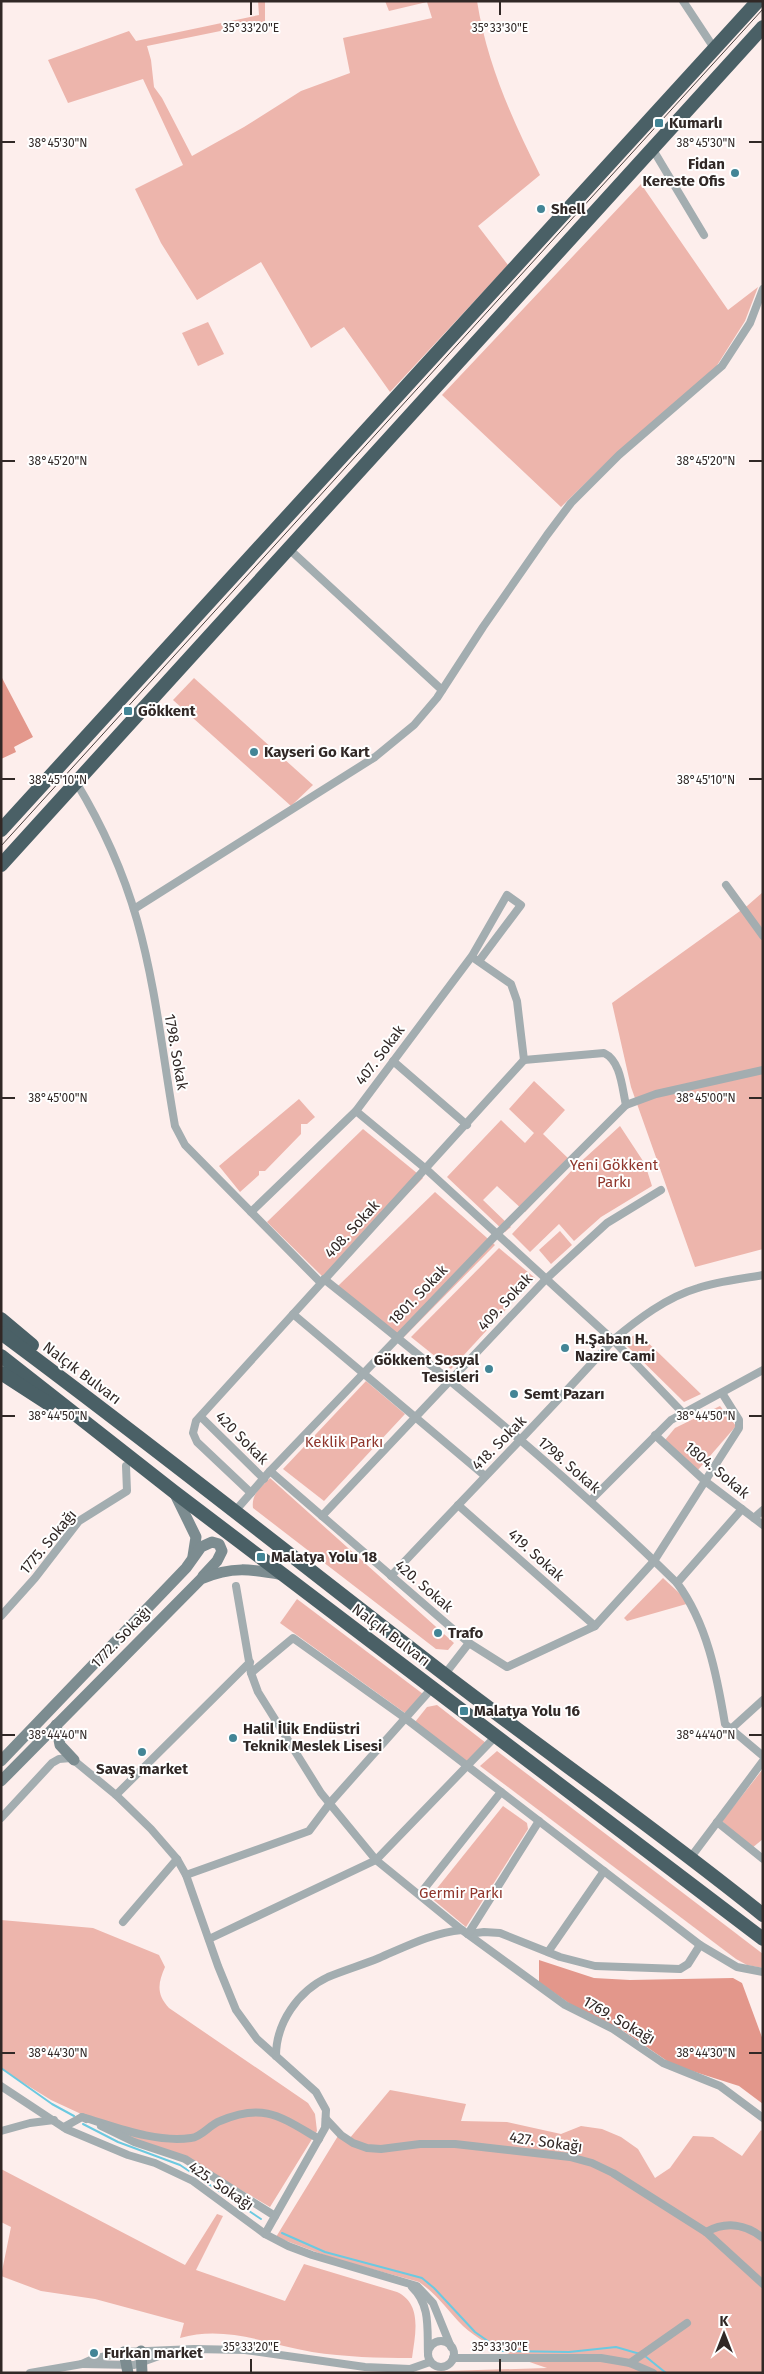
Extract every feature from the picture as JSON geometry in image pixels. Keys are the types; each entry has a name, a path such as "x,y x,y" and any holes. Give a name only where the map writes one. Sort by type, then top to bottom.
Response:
{"highway":[{"path":"1,830 758,1"},
{"path":"1,865 763,27"},
{"path":"1,1319 50,1361 81,1392"},
{"name":"Nalçık Bulvarı","path":"1,1333 236,1510 445,1674 691,1857 763,1915"},
{"name":"Nalçık Bulvarı","path":"1,1356 173,1491 763,1939"},
{"path":"1,1367 126,1466 173,1491"},
{"path":"1,1373 45,1401"}],"street":[{"path":"684,1 714,48"},
{"path":"652,148 704,234"},
{"path":"134,909 387,749 414,726 442,690 499,604 571,504 619,455 722,366 750,323 763,289"},
{"path":"289,549 442,690"},
{"name":"1798. Sokak","path":"76,782 114,854 134,909 148,964 177,1131 185,1145 323,1281 451,1380 590,1502 677,1583 686,1595 709,1650 725,1724 731,1729"},
{"path":"726,885 763,936"},
{"name":"407. Sokak","path":"251,1212 356,1111 472,956 507,895 521,905 479,961"},
{"path":"472,956 510,984 517,1001 524,1060 604,1053 611,1057 616,1065 626,1105 656,1094 763,1070"},
{"name":"408. Sokak","path":"201,1416 524,1060"},
{"path":"394,1061 467,1125"},
{"name":"1801. Sokak","path":"236,1510 397,1337 626,1105"},
{"path":"356,1111 426,1169 546,1278 613,1340 683,1413"},
{"name":"409. Sokak","path":"322,1516 546,1278 608,1223 660,1190"},
{"name":"418. Sokak","path":"391,1576 485,1476 521,1441 613,1340 655,1309 688,1292 708,1285 763,1275"},
{"path":"293,1314 485,1476"},
{"path":"590,1502 671,1420 763,1370"},
{"path":"594,1626 654,1561 739,1428 739,1420 722,1393"},
{"path":"201,1416 194,1425 193,1433 195,1439 251,1493"},
{"name":"420 Sokak","path":"201,1416 264,1479"},
{"name":"1804. Sokak","path":"655,1435 704,1481 763,1525"},
{"name":"1775. Sokağı","path":"1,1616 35,1578 79,1520 127,1491 126,1466"},
{"name":"420. Sokak","path":"270,1472 469,1643 507,1667 594,1626"},
{"path":"173,1491 196,1537 192,1560"},
{"name":"419. Sokak","path":"458,1505 594,1626"},
{"path":"677,1583 742,1509"},
{"path":"754,1518 763,1510"},
{"name":"1772. Sokağı","path":"1,1761 192,1560 201,1547 212,1542 219,1544 222,1551 217,1561 201,1579 1,1781"},
{"name":"1772. Sokağı","path":"201,1579 219,1571 244,1568 286,1576"},
{"name":"1769. Sokağı","path":"236,1586 251,1672 258,1692 316,1785 376,1860 465,1932 566,2005 613,2029 671,2067 720,2086 763,2118"},
{"path":"251,1672 293,1638 405,1718 700,1945 738,1967 763,1972"},
{"path":"445,1674 469,1643"},
{"path":"116,1796 250,1662"},
{"path":"186,1875 309,1831 330,1803 433,1687"},
{"path":"763,1700 731,1729 763,1756"},
{"path":"56,1725 60,1746 160,1838 177,1859 186,1875 208,1939 236,2010 257,2039 316,2092 324,2106 326,2119 319,2139 265,2234"},
{"path":"208,1939 376,1860 496,1736"},
{"path":"32,1749 46,1745 60,1746"},
{"path":"1,1818 56,1760 67,1758 74,1760"},
{"path":"691,1857 763,1761"},
{"path":"420,1894 501,1792"},
{"path":"465,1932 539,1820"},
{"path":"717,1822 763,1859"},
{"path":"756,1853 763,1848"},
{"path":"123,1922 177,1859"},
{"path":"548,1952 604,1871"},
{"path":"276,2056 279,2032 286,2017 302,1996 315,1985 328,1977 378,1959 424,1938 465,1932 500,1933 572,1961 595,1966 677,1970 688,1964 700,1945"},
{"name":"425. Sokağı","path":"1,2086 64,2127 181,2175 214,2196 265,2234 312,2255 417,2286 430,2298 451,2346"},
{"path":"64,2127 82,2117 140,2134 182,2139 195,2137 224,2119 264,2112 279,2116 319,2139"},
{"path":"82,2117 134,2142 186,2159 276,2216"},
{"name":"427. Sokağı","path":"326,2119 347,2140 374,2149 420,2144 455,2144 581,2160 613,2173 706,2232 763,2284"},
{"path":"1,2131 30,2122 54,2120"},
{"path":"706,2232 717,2227 734,2225 750,2229 763,2238"},
{"path":"404,2281 418,2293 426,2310 429,2358 437,2366 445,2366 453,2358 601,2358 630,2363 654,2373"},
{"path":"630,2363 687,2323"},
{"path":"429,2358 430,2346 437,2342 445,2342 451,2346 453,2358"},
{"path":"30,2373 82,2364 93,2359 124,2352 141,2351 238,2350 365,2367 410,2369 429,2358"},
{"path":"141,2351 142,2368"},
{"path":"82,2364 127,2369 142,2368 172,2351"},
{"path":"124,2352 127,2369"}],"green space":[{"path":"258,1 265,1 265,22 147,46 151,60 154,87 162,98 192,156 244,127 301,91 350,73 343,38 432,18 427,2 389,11 385,1 477,1 481,24 494,69 520,133 540,175 478,226 508,265 390,392 344,327 311,348 261,262 197,300 161,243 135,189 183,165 143,79 68,103 48,60 129,31 136,41 259,15"},
{"path":"641,184 728,310 758,287 745,321 716,367 603,466 561,507 442,395"},
{"path":"208,322 224,354 198,366 182,333"},
{"name":"Kayseri Go Kart","path":"194,678 313,785 291,806 173,700"},
{"path":"763,892 763,1249 695,1267 631,1087 612,1003 747,906"},
{"path":"534,1081 565,1110 543,1134 572,1162 525,1212 497,1186 483,1200 511,1227 505,1232 447,1177 501,1120 525,1143 534,1133 509,1109"},
{"path":"299,1099 315,1117 307,1124 301,1124 301,1134 265,1171 259,1171 259,1175 240,1192 219,1166"},
{"name":"Yeni Gökkent Parkı","path":"620,1126 645,1164 652,1186 601,1217 574,1241 559,1224 530,1252 512,1234 574,1168"},
{"path":"363,1129 423,1178 325,1279 267,1222"},
{"path":"435,1192 495,1245 402,1339 338,1286"},
{"path":"560,1231 572,1245 551,1264 539,1250"},
{"path":"499,1248 535,1278 451,1369 411,1337"},
{"path":"638,1333 701,1394 684,1402 623,1342"},
{"name":"Keklik Parkı","path":"366,1381 405,1414 324,1501 283,1469"},
{"path":"720,1406 736,1426 697,1471 665,1440 675,1428"},
{"path":"270,1478 454,1643 448,1650 436,1649 253,1508 255,1495"},
{"path":"663,1578 690,1603 627,1621 624,1618"},
{"path":"297,1599 423,1694 405,1713 280,1623"},
{"path":"437,1705 486,1743 467,1762 415,1722 427,1707"},
{"path":"497,1751 763,1954 763,1968 747,1965 736,1959 480,1766"},
{"path":"763,1769 763,1839 752,1848 722,1821"},
{"name":"Germir Parkı","path":"503,1806 527,1823 528,1829 466,1927 430,1897"},
{"path":"1,1920 93,1928 159,1955 165,1967 160,1983 160,1993 169,2008 308,2103 315,2114 317,2131 270,2207 190,2160 150,2146 51,2100 1,2069"},
{"path":"390,2090 466,2104 461,2121 507,2122 561,2134 581,2126 602,2129 621,2137 638,2149 655,2178 670,2168 693,2136 713,2137 742,2156 761,2130 763,2132 763,2373 381,2373 547,2368 514,2356 482,2340 463,2326 437,2297 419,2282 332,2258 276,2237 341,2131 349,2139"},
{"path":"1,2169 185,2265 217,2214 223,2216 196,2270 285,2301 304,2264 397,2292 411,2304 414,2312 415,2330 412,2358 324,2354 230,2335 197,2335 180,2338 184,2323 95,2299 41,2291 1,2276 11,2227 1,2222"}],"shaded area":[{"path":"1,676 33,737 14,747 16,752 1,759"},
{"path":"539,1960 594,1978 630,1980 733,1978 742,1983 763,2040 763,2104 739,2086 673,2065 622,2030 580,2011 539,1982"}],"waterway":[{"path":"1,2068 52,2104 74,2116"},
{"path":"83,2124 118,2142 180,2165 261,2219"},
{"path":"282,2233 325,2252 422,2278 434,2288 475,2332 502,2351 569,2352 616,2347 640,2354"},
{"path":"645,2356 666,2373"}],"tram line":[{"path":"1,846 763,9"}],"place":[{"name":"Kumarlı","path":"659,123"},
{"name":"Fidan Kereste Ofis","path":"735,173"},
{"name":"Shell","path":"541,209"},
{"name":"Gökkent","path":"128,711"},
{"name":"Kayseri Go Kart","path":"254,752"},
{"name":"H.Şaban H. Nazire Cami","path":"565,1348"},
{"name":"Gökkent Sosyal Tesisleri","path":"489,1369"},
{"name":"Semt Pazarı","path":"514,1394"},
{"name":"Malatya Yolu 18","path":"261,1557"},
{"name":"Trafo","path":"438,1633"},
{"name":"Malatya Yolu 16","path":"464,1711"},
{"name":"Halil İlik Endüstri Teknik Meslek Lisesi","path":"233,1738"},
{"name":"Savaş market","path":"142,1752"},
{"name":"Furkan market","path":"94,2353"}]}
